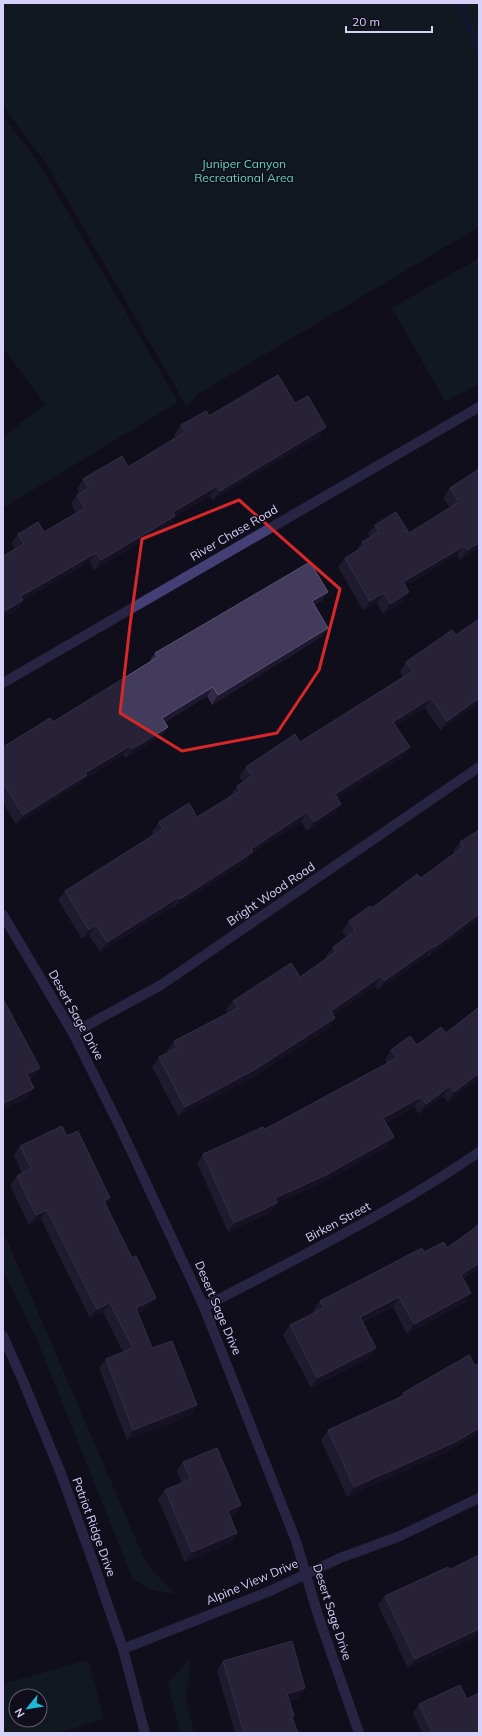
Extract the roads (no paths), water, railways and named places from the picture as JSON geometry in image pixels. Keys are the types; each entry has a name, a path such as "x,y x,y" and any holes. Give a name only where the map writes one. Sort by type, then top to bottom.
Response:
{"street":[{"name":"River Chase Road","path":"3,683 479,407"},
{"name":"Bright Wood Road","path":"73,1033 167,981 479,767"},
{"name":"Desert Sage Drive","path":"3,915 73,1033 120,1127 204,1307 279,1497 359,1733"},
{"name":"Birken Street","path":"204,1307 359,1225 408,1197 479,1152"},
{"name":"Patriot Ridge Drive","path":"3,1336 60,1471 123,1649 145,1733"},
{"name":"Alpine View Drive","path":"123,1649 270,1591 340,1558 400,1536 479,1498"}],"waterway":[{"path":"459,3 479,48"}],"park label":[{"name":"Juniper Canyon Recreational Area","path":"244,171"}]}
